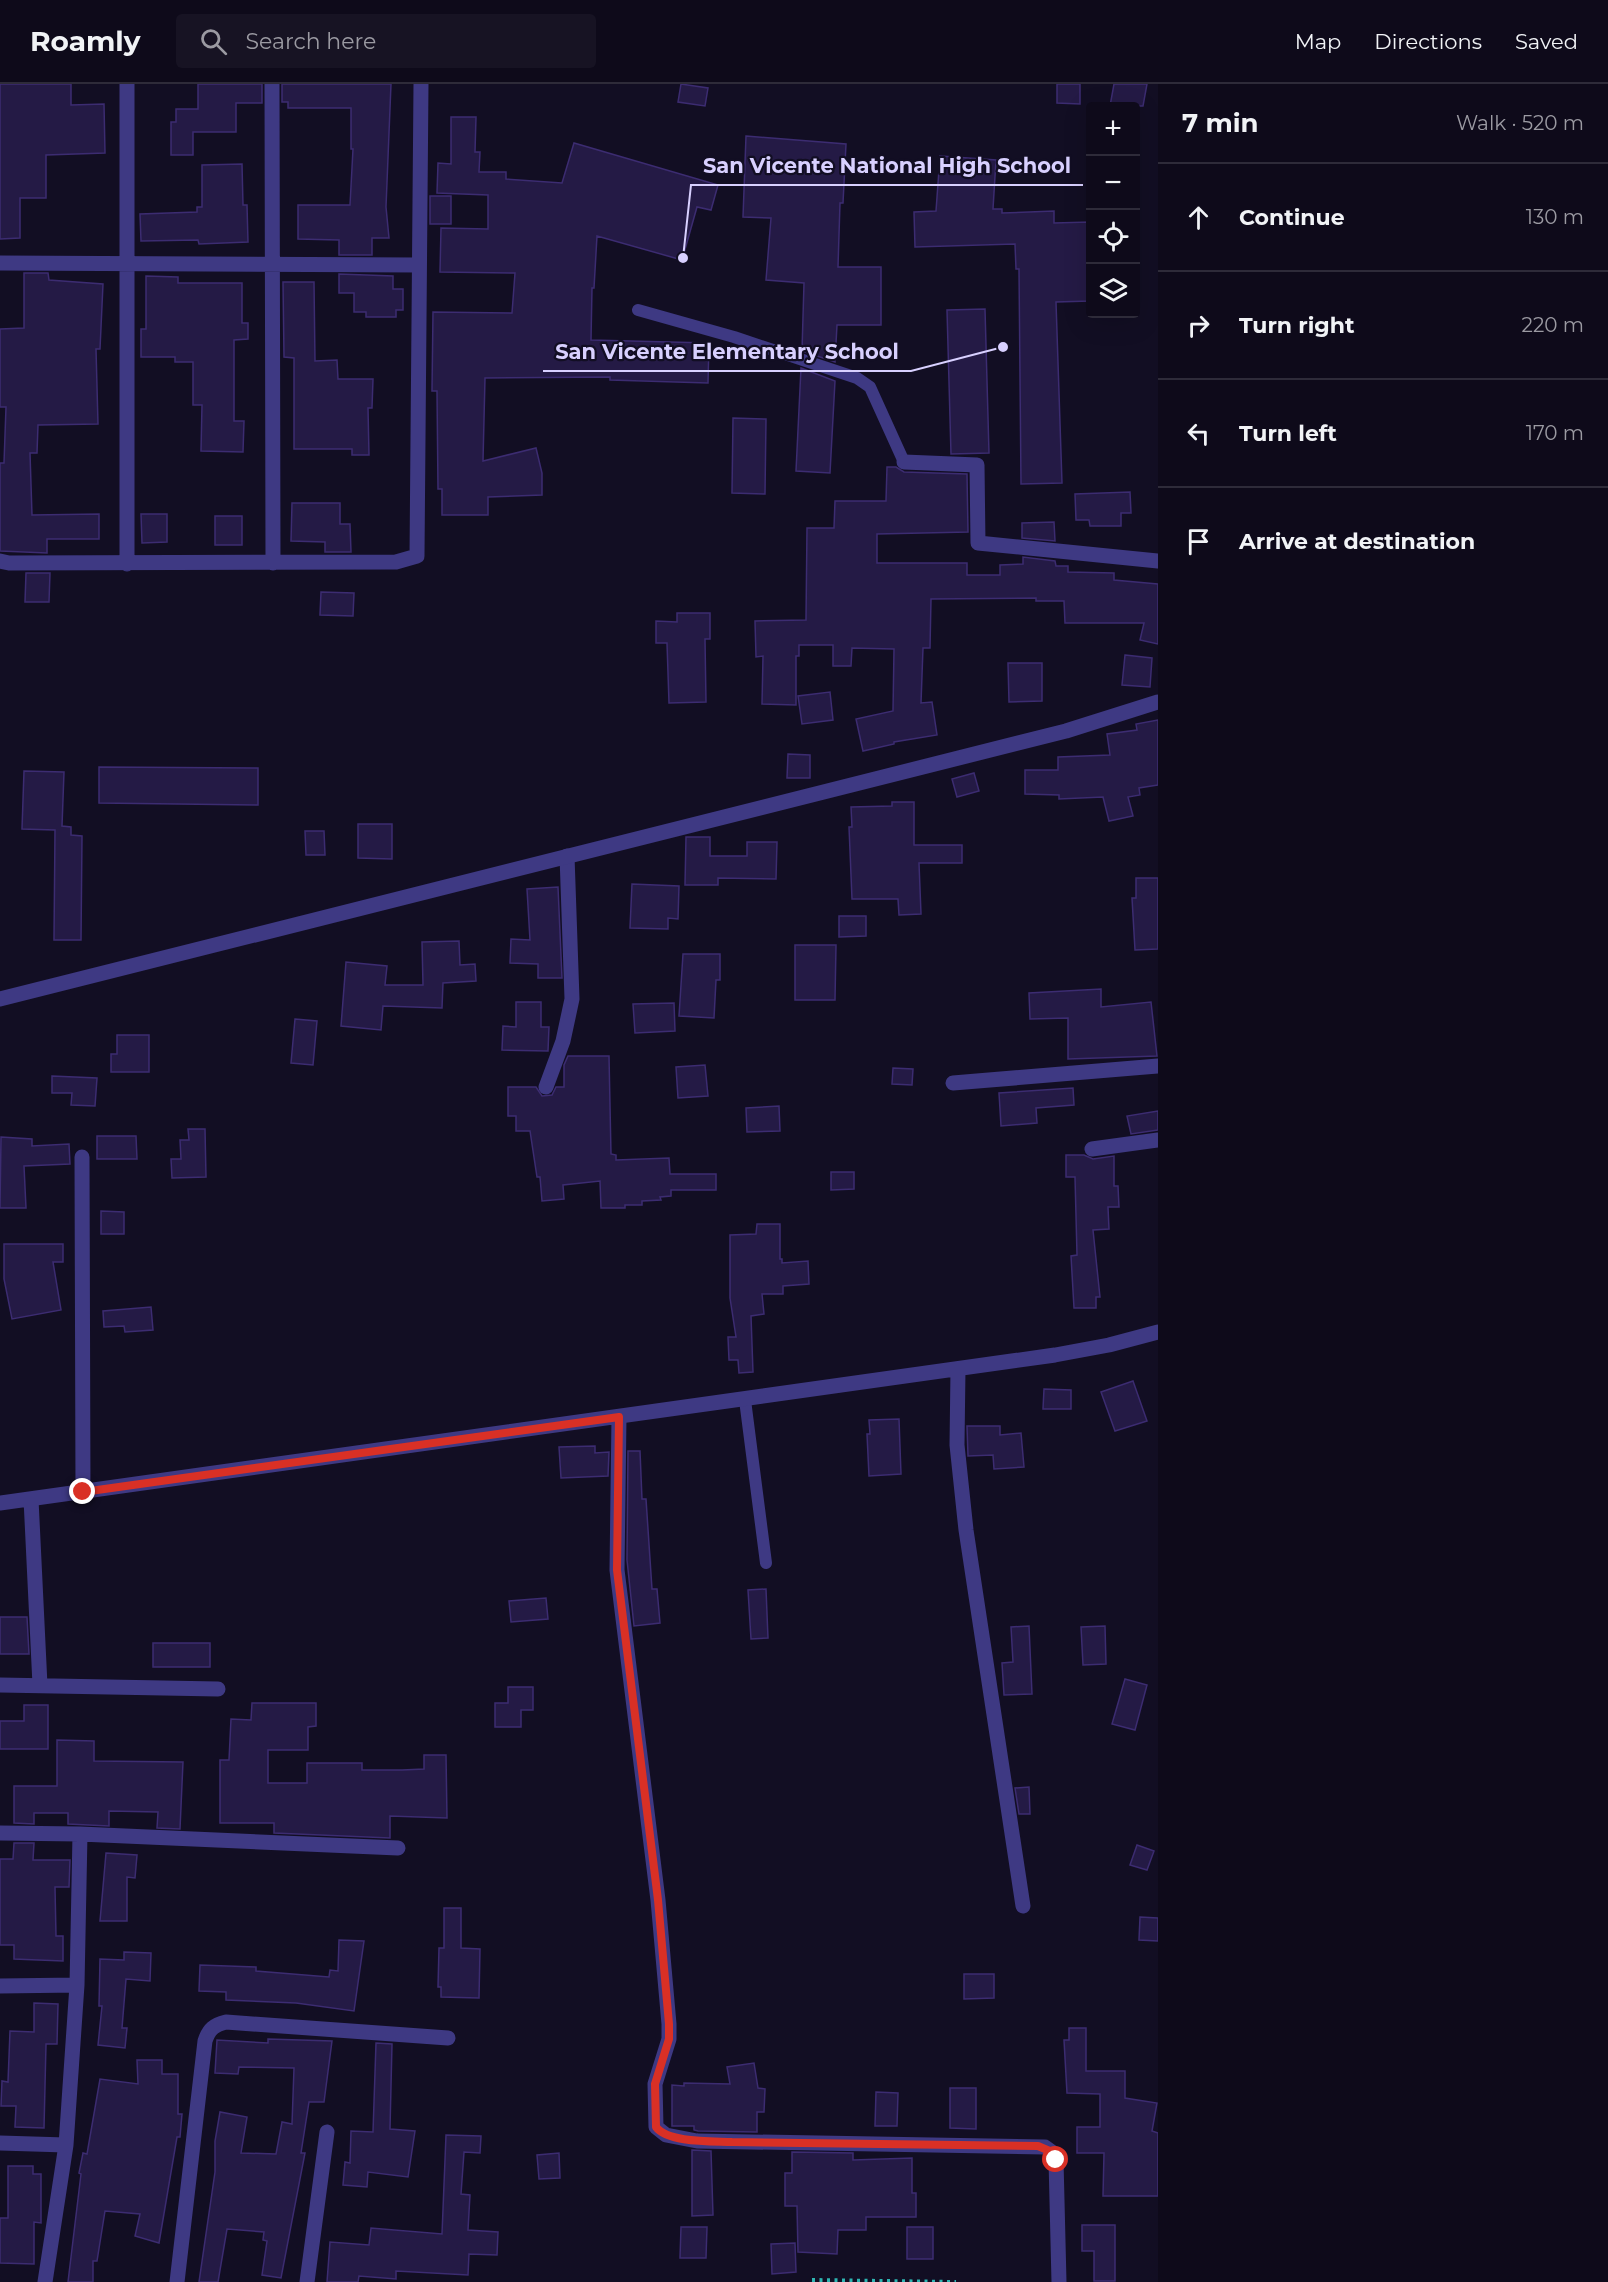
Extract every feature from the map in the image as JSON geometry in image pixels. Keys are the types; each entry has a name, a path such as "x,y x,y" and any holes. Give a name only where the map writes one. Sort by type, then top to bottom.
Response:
{"street":[{"path":"127,84 127,564"},
{"path":"272,84 273,564"},
{"path":"0,561 9,564 273,564 396,562 417,556 421,84"},
{"path":"0,263 418,265"},
{"path":"904,462 977,465 978,543 1158,561"},
{"path":"0,999 1066,731 1158,702"},
{"path":"546,1087 563,1041 572,999 567,856"},
{"path":"953,1083 1158,1065"},
{"path":"1092,1149 1158,1140"},
{"path":"82,1157 83,1492"},
{"path":"0,1503 958,1369 1098,1347 1158,1332"},
{"path":"958,1369 957,1445 966,1530 1023,1906"},
{"path":"619,1417 617,1570 658,1900 669,2024 669,2039 655,2084 656,2127 666,2135 720,2142 1045,2147 1052,2152 1056,2160 1059,2282"},
{"path":"31,1499 40,1685"},
{"path":"0,1685 218,1689"},
{"path":"0,1833 80,1834 398,1848"},
{"path":"45,2282 66,2145 76,1985 80,1834"},
{"path":"0,1986 76,1985"},
{"path":"177,2282 205,2041 216,2024 226,2022 448,2038"},
{"path":"307,2282 327,2132"},
{"path":"0,2143 66,2145"}],"lane":[{"path":"638,310 734,337 857,378 870,387 904,462"},
{"path":"744,1400 766,1563"}],"path":[{"path":"812,2280 957,2282"}],"building":[{"path":"0,84 71,84 71,105 104,104 105,153 46,155 46,198 20,198 20,238 0,239"},
{"path":"198,84 262,84 262,103 236,103 236,132 193,132 193,155 171,155 171,122 176,122 176,109 198,109"},
{"path":"282,84 391,84 386,207 389,238 372,238 372,255 339,255 339,240 298,239 298,205 350,205 353,149 351,149 351,108 288,108 288,102 282,102"},
{"path":"681,84 708,88 705,106 678,102"},
{"path":"1057,84 1080,84 1080,104 1057,103"},
{"path":"1114,84 1147,84 1143,106 1140,106 1140,102 1111,102"},
{"path":"451,117 476,117 475,152 480,152 479,172 506,172 506,179 562,183 574,143 718,185 711,210 697,207 682,260 597,236 594,288 592,288 591,340 709,343 708,383 610,380 610,377 485,378 483,461 536,448 542,473 542,495 488,497 488,515 442,515 442,489 438,489 437,391 432,391 433,312 512,313 515,273 440,272 441,228 488,229 488,195 437,193 438,163 451,164"},
{"path":"746,136 846,144 843,203 840,203 838,267 881,267 881,325 837,325 835,362 802,351 804,283 766,280 771,218 743,217"},
{"path":"940,156 996,160 993,209 1002,209 1002,213 1054,211 1054,223 1086,222 1086,301 1056,302 1062,483 1021,484 1019,269 1016,269 1015,244 915,247 914,212 936,211"},
{"path":"242,164 243,205 247,205 248,242 199,244 198,240 141,241 140,214 197,212 197,207 202,207 202,165"},
{"path":"430,196 451,196 451,224 430,224"},
{"path":"24,273 48,273 49,280 103,284 100,349 96,349 98,424 38,425 37,453 30,453 32,515 99,514 99,539 47,539 47,553 0,551 0,463 4,463 6,407 0,407 0,329 24,328"},
{"path":"339,274 393,276 393,289 403,289 403,310 396,310 396,317 366,317 366,312 354,312 354,293 339,293"},
{"path":"146,276 178,277 178,283 242,283 242,323 248,323 248,339 234,340 234,421 244,421 243,452 201,451 202,405 193,405 193,362 175,362 175,357 141,357 141,329 146,329"},
{"path":"283,282 314,282 315,361 337,360 338,379 373,379 372,408 368,408 369,455 352,455 352,449 294,449 294,358 284,357"},
{"path":"985,309 989,453 951,454 947,310"},
{"path":"801,368 835,381 830,473 796,471"},
{"path":"733,418 766,419 765,494 732,493"},
{"path":"887,467 896,467 904,472 967,474 968,532 877,534 877,563 967,563 967,575 1000,575 1000,565 1023,564 1023,557 1055,561 1056,566 1068,566 1068,572 1114,573 1114,580 1158,584 1158,644 1140,640 1144,623 1065,623 1064,601 1036,601 1036,598 931,599 930,648 923,648 921,703 932,702 937,735 894,742 894,744 863,751 856,719 893,711 894,649 852,648 851,666 833,666 833,645 799,645 799,656 796,656 796,705 762,704 763,656 756,657 755,621 806,620 807,528 834,528 835,501 886,501"},
{"path":"1130,492 1131,513 1121,513 1121,526 1090,526 1089,520 1076,520 1075,494"},
{"path":"292,503 340,503 340,524 350,524 351,552 325,552 325,542 291,541"},
{"path":"141,514 167,514 167,542 142,543"},
{"path":"215,516 242,516 242,545 215,545"},
{"path":"1054,522 1055,541 1022,538 1022,523"},
{"path":"26,573 50,573 49,602 25,602"},
{"path":"321,592 354,593 353,616 320,615"},
{"path":"677,613 710,613 710,639 705,639 706,702 669,703 667,643 656,643 656,621 677,622"},
{"path":"1125,655 1152,658 1150,687 1122,685"},
{"path":"1008,663 1042,663 1042,701 1009,702"},
{"path":"830,692 833,720 802,724 798,696"},
{"path":"1158,720 1158,785 1139,788 1140,795 1128,797 1133,816 1109,821 1103,797 1059,799 1059,795 1025,794 1025,770 1058,770 1058,757 1110,755 1107,734 1137,730 1136,724"},
{"path":"788,754 810,755 810,778 787,778"},
{"path":"99,767 258,768 258,805 99,803"},
{"path":"24,771 64,772 62,826 71,827 71,835 82,836 81,940 54,940 55,830 22,829"},
{"path":"974,773 979,791 957,797 952,779"},
{"path":"892,802 914,802 914,845 962,845 962,863 919,863 921,914 899,915 898,899 852,899 849,827 852,827 851,807 892,806"},
{"path":"358,824 392,824 392,859 358,858"},
{"path":"305,831 324,831 325,855 306,855"},
{"path":"686,837 710,837 710,856 747,856 747,842 777,842 776,879 718,878 718,885 685,885"},
{"path":"1136,878 1158,878 1158,949 1135,950 1132,898 1136,898"},
{"path":"632,884 679,886 678,919 668,918 668,929 630,928"},
{"path":"558,887 562,978 538,978 538,964 510,963 511,939 530,940 527,889"},
{"path":"839,916 866,916 866,936 839,937"},
{"path":"459,941 460,965 475,964 476,981 443,983 442,1008 383,1006 381,1030 341,1026 346,962 387,966 385,985 423,985 422,942"},
{"path":"795,945 836,945 835,1000 795,1000"},
{"path":"683,954 720,954 720,980 716,980 714,1018 679,1016"},
{"path":"1101,989 1101,1007 1151,1002 1157,1056 1068,1059 1068,1018 1030,1019 1029,993"},
{"path":"516,1002 541,1002 541,1027 549,1027 548,1051 502,1050 503,1026 516,1027"},
{"path":"674,1003 675,1031 635,1033 633,1004"},
{"path":"295,1019 317,1021 313,1065 291,1063"},
{"path":"117,1035 149,1035 149,1072 111,1072 111,1054 117,1054"},
{"path":"568,1056 609,1056 611,1154 616,1155 616,1160 669,1158 670,1174 716,1174 716,1190 671,1190 671,1196 660,1197 661,1200 642,1201 642,1205 601,1208 600,1181 563,1185 564,1199 542,1201 540,1177 537,1177 530,1131 516,1131 516,1116 508,1116 508,1087 536,1087 542,1096 552,1095 556,1087 564,1087 564,1065"},
{"path":"705,1065 708,1096 678,1098 676,1067"},
{"path":"893,1068 913,1069 912,1085 892,1084"},
{"path":"52,1076 97,1078 95,1106 71,1105 72,1093 52,1093"},
{"path":"1073,1088 1074,1105 1036,1108 1037,1123 1001,1126 999,1093"},
{"path":"779,1106 780,1131 747,1132 746,1108"},
{"path":"1158,1111 1158,1130 1131,1134 1127,1116"},
{"path":"188,1129 205,1129 206,1177 172,1178 171,1159 181,1159 180,1140 189,1140"},
{"path":"97,1136 136,1136 137,1159 97,1159"},
{"path":"1,1137 32,1139 32,1146 69,1144 70,1164 24,1166 26,1208 0,1208"},
{"path":"1066,1155 1084,1155 1093,1159 1114,1156 1114,1186 1118,1186 1119,1207 1108,1207 1109,1229 1093,1230 1100,1297 1096,1297 1096,1308 1074,1308 1071,1256 1077,1255 1075,1177 1066,1177"},
{"path":"831,1172 854,1172 854,1189 831,1190"},
{"path":"101,1211 124,1212 124,1234 101,1234"},
{"path":"757,1224 780,1224 780,1259 782,1263 808,1261 809,1284 783,1286 783,1294 762,1294 764,1314 751,1316 753,1372 739,1373 738,1360 729,1360 728,1337 736,1337 730,1298 730,1235 756,1234"},
{"path":"4,1244 63,1244 63,1262 53,1262 61,1310 12,1319 4,1279"},
{"path":"151,1307 153,1330 125,1332 124,1326 104,1327 103,1311"},
{"path":"1133,1381 1147,1421 1115,1431 1101,1392"},
{"path":"1044,1389 1071,1390 1071,1409 1043,1409"},
{"path":"899,1419 901,1474 869,1476 867,1434 870,1434 869,1420"},
{"path":"967,1426 1000,1426 1000,1435 1021,1433 1024,1467 994,1469 993,1455 968,1456"},
{"path":"595,1446 595,1453 609,1452 608,1476 561,1478 559,1447"},
{"path":"628,1451 640,1451 642,1499 646,1499 652,1589 657,1589 660,1623 634,1626 627,1560"},
{"path":"766,1589 768,1638 751,1639 748,1590"},
{"path":"546,1598 548,1619 511,1622 509,1601"},
{"path":"0,1617 27,1617 29,1654 0,1654"},
{"path":"1029,1626 1032,1694 1004,1695 1002,1663 1013,1662 1011,1627"},
{"path":"1105,1626 1106,1664 1083,1665 1081,1627"},
{"path":"153,1643 210,1643 210,1667 153,1667"},
{"path":"1125,1679 1147,1685 1135,1730 1112,1724"},
{"path":"508,1687 533,1687 533,1710 521,1710 521,1727 495,1727 495,1703 508,1703"},
{"path":"252,1703 316,1703 316,1726 308,1727 308,1750 268,1750 268,1783 307,1783 307,1763 362,1763 362,1770 424,1769 424,1755 446,1755 447,1818 390,1816 390,1838 274,1833 274,1823 220,1823 220,1760 229,1760 231,1719 251,1720"},
{"path":"24,1705 48,1705 48,1749 0,1749 0,1721 24,1721"},
{"path":"57,1740 94,1741 94,1761 183,1762 180,1829 157,1828 158,1812 109,1811 109,1826 68,1824 68,1813 34,1813 34,1824 14,1823 14,1786 57,1786"},
{"path":"1029,1787 1030,1814 1019,1814 1015,1788"},
{"path":"14,1843 34,1843 33,1860 70,1860 69,1887 55,1887 56,1936 63,1936 63,1961 14,1959 14,1945 0,1945 0,1859 13,1859"},
{"path":"1137,1845 1154,1851 1147,1870 1130,1865"},
{"path":"106,1853 137,1855 135,1878 127,1877 127,1921 100,1921"},
{"path":"444,1908 461,1908 461,1948 480,1949 479,1998 441,1997 441,1987 438,1987 439,1948 444,1948"},
{"path":"1140,1917 1158,1918 1158,1941 1139,1940"},
{"path":"339,1940 364,1941 354,2011 296,2003 226,2000 226,1992 199,1991 200,1965 256,1967 256,1971 329,1977 330,1970 338,1971"},
{"path":"124,1952 151,1953 150,1981 126,1979 122,2028 127,2028 125,2048 98,2045 102,2006 99,2006 100,1959 124,1960"},
{"path":"964,1974 994,1974 994,1998 964,1999"},
{"path":"34,2003 58,2004 57,2044 46,2044 44,2128 15,2127 16,2106 1,2106 2,2081 8,2082 10,2031 34,2032"},
{"path":"1069,2028 1086,2028 1086,2071 1125,2071 1125,2098 1157,2103 1152,2131 1158,2133 1158,2196 1103,2196 1104,2153 1077,2153 1077,2127 1100,2127 1100,2094 1067,2093 1064,2040 1069,2040"},
{"path":"268,2039 332,2041 324,2102 309,2102 301,2153 305,2153 281,2278 262,2275 267,2241 263,2240 264,2232 227,2229 218,2282 199,2282 215,2172 215,2141 220,2112 247,2117 241,2153 276,2154 282,2122 292,2124 294,2068 239,2067 238,2074 215,2073 217,2040 268,2043"},
{"path":"376,2043 392,2044 390,2129 415,2131 408,2177 368,2172 367,2187 343,2185 345,2162 350,2163 351,2131 373,2132"},
{"path":"137,2060 162,2060 162,2074 178,2074 178,2114 182,2114 180,2137 177,2137 159,2243 135,2236 140,2214 105,2211 97,2261 93,2261 93,2282 68,2282 81,2174 79,2173 83,2153 87,2154 100,2079 138,2084"},
{"path":"754,2063 758,2088 765,2089 764,2112 757,2112 757,2132 698,2131 694,2130 694,2126 672,2126 672,2085 730,2084 727,2067"},
{"path":"950,2088 976,2088 976,2129 950,2128"},
{"path":"876,2092 898,2093 897,2126 875,2126"},
{"path":"446,2135 481,2136 480,2153 464,2152 461,2194 470,2195 468,2230 498,2232 497,2255 469,2254 468,2275 396,2271 396,2279 359,2276 358,2282 327,2282 330,2242 369,2245 371,2228 442,2234"},
{"path":"692,2150 711,2151 713,2215 692,2216"},
{"path":"792,2152 853,2153 853,2160 912,2158 912,2193 916,2193 916,2217 866,2217 866,2230 838,2230 837,2254 798,2252 797,2206 785,2206 785,2173 792,2173"},
{"path":"559,2153 560,2178 539,2179 537,2155"},
{"path":"8,2166 33,2166 33,2174 41,2174 41,2223 34,2222 34,2264 0,2263 0,2218 8,2218"},
{"path":"1082,2225 1115,2225 1115,2281 1094,2281 1094,2251 1082,2251"},
{"path":"681,2227 707,2227 706,2258 680,2258"},
{"path":"907,2227 933,2227 933,2259 907,2259"},
{"path":"795,2243 796,2272 772,2274 771,2244"}],"place":[{"name":"San Vicente National High School","path":"683,258"},
{"name":"San Vicente Elementary School","path":"1003,347"}],"route":[{"path":"83,1492 619,1417 617,1570 658,1900 669,2024 666,2053 655,2084 654,2121 656,2127 666,2135 697,2141 1038,2146 1045,2147 1052,2152 1056,2160"}]}
